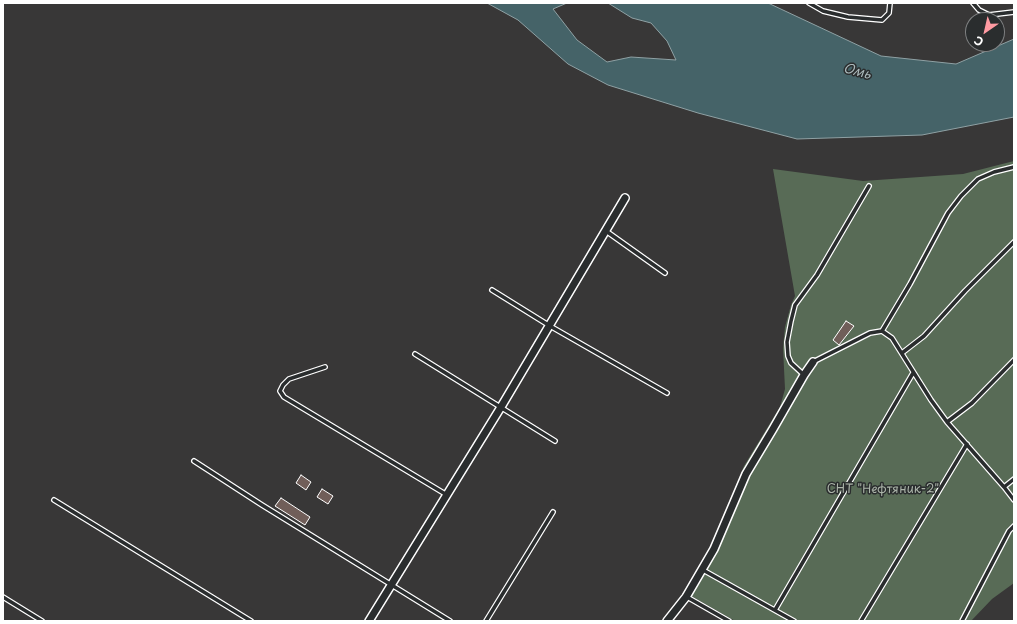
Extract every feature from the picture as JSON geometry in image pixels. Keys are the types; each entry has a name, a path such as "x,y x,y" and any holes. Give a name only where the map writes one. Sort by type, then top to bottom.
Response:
{"street":[{"path":"369,621 501,407 625,198"},
{"path":"667,621 686,597 703,570 714,549 746,474 813,362"}],"lane":[{"path":"809,3 823,11 848,17 882,20 889,13 890,3"},
{"path":"973,3 980,10 989,15 1014,12"},
{"path":"882,331 910,284 948,213 961,196 978,180 994,172 1014,167"},
{"path":"804,375 791,363 788,356 787,342 795,305 817,275 868,186"},
{"path":"606,231 665,273"},
{"path":"902,353 924,336 965,291 1014,242"},
{"path":"492,290 550,326 667,393"},
{"path":"813,362 870,333 882,331 892,338 913,373 947,422 1014,500"},
{"path":"415,354 555,441"},
{"path":"947,422 972,403 1014,360"},
{"path":"324,367 289,379 280,391 284,397 446,496"},
{"path":"775,610 913,373"},
{"path":"861,621 967,444"},
{"path":"194,461 262,505 450,621"},
{"path":"1004,487 1014,479"},
{"path":"54,500 251,621"},
{"path":"486,621 553,512"},
{"path":"962,621 1009,531 1014,526"},
{"path":"703,570 794,621"},
{"path":"3,597 42,621"},
{"path":"686,597 729,621"}],"green space":[{"name":"СНТ \"Нефтяник-2\"","path":"1014,161 1014,583 992,599 971,621 735,621 686,593 711,548 744,466 780,407 785,389 783,348 785,327 795,296 773,169 863,181 963,174"}],"water":[{"name":"Омь","path":"487,3 567,3 553,9 577,40 607,62 631,57 676,60 667,41 651,23 632,18 608,3 768,3 881,56 956,64 984,52 1005,52 1005,43 1014,39 1014,117 922,135 797,139 698,113 608,85 568,64 518,20"}],"building":[{"path":"846,321 854,326 839,345 833,340"},
{"path":"301,475 311,482 306,490 296,483"},
{"path":"322,489 333,496 328,504 317,497"},
{"path":"281,498 310,517 305,525 275,506"}]}
